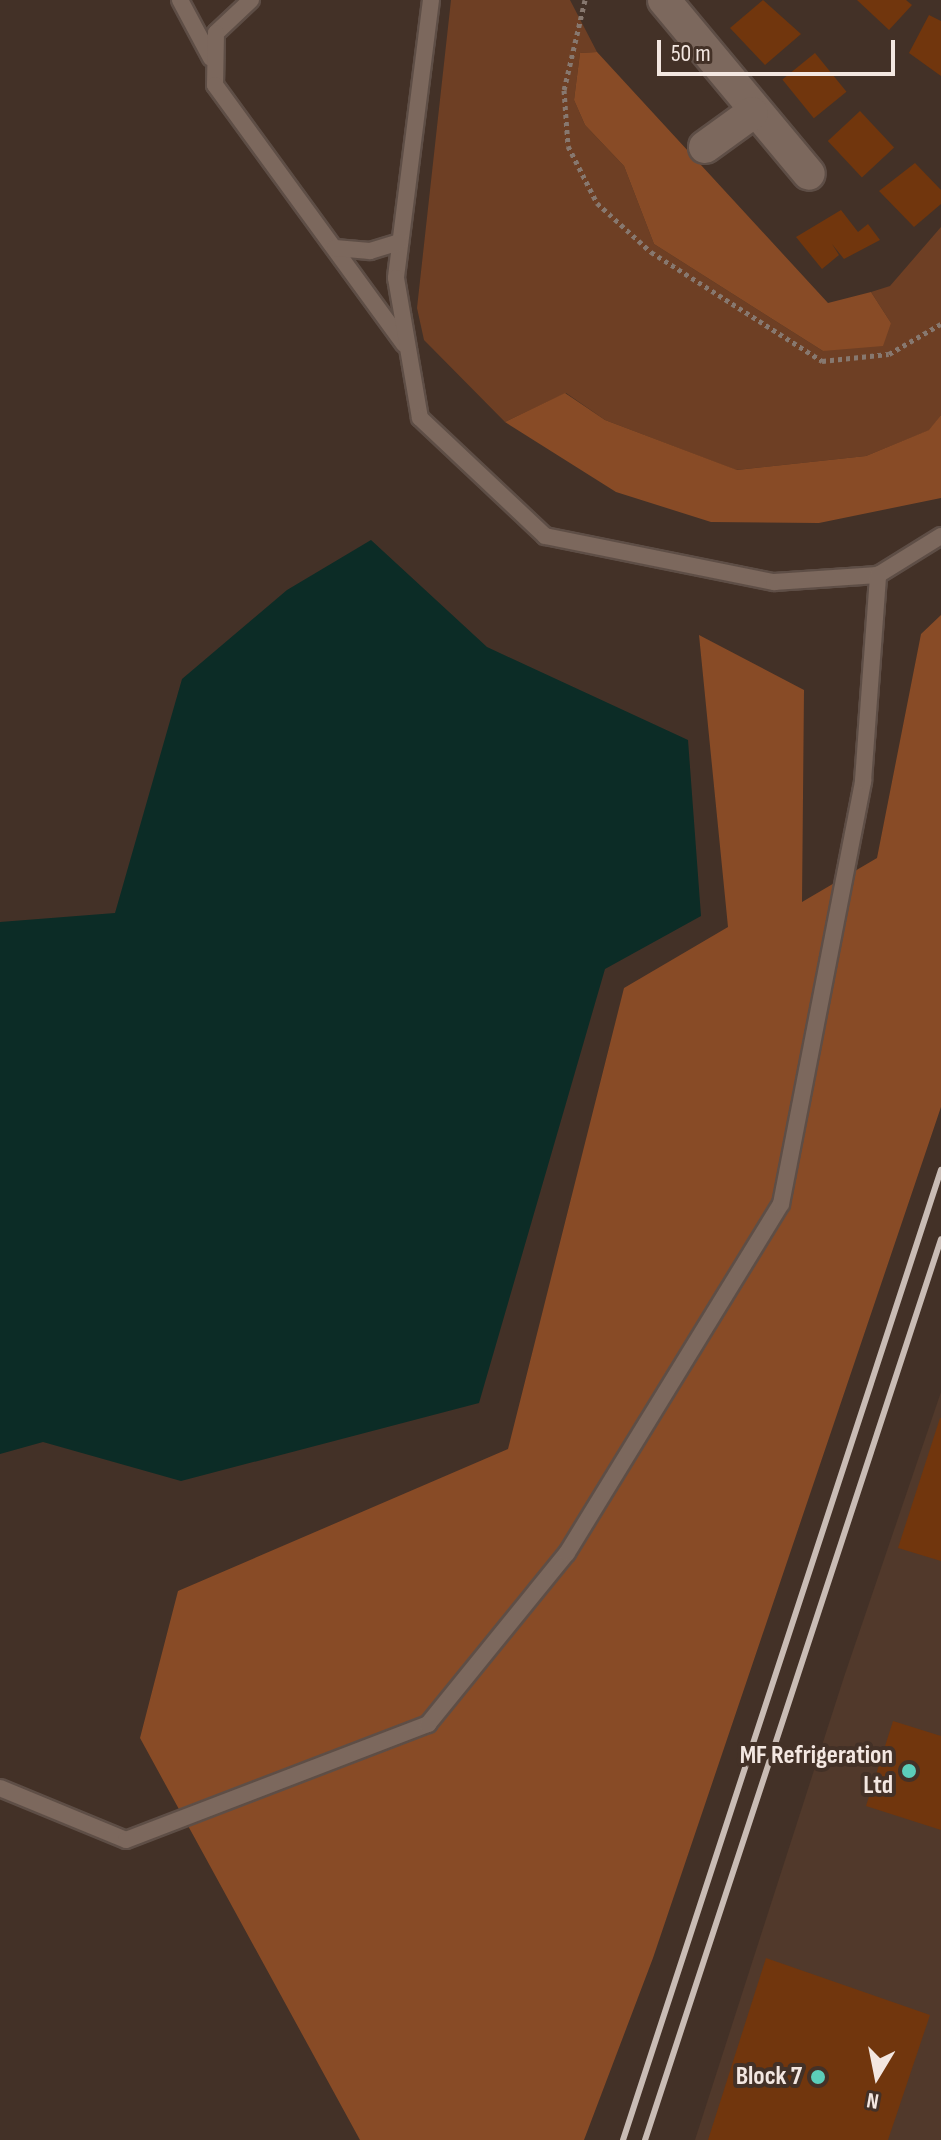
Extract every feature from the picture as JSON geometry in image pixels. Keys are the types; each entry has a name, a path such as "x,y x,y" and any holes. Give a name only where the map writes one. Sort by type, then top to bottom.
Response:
{"street":[{"path":"664,0 752,113 809,174"},
{"path":"705,147 752,113"}],"lane":[{"path":"180,0 211,58 215,85 408,349"},
{"path":"211,58 225,18 251,0"},
{"path":"430,2 396,278 420,418 545,536 774,582 878,575 941,536"},
{"path":"335,248 370,251 400,242"},
{"path":"0,1788 126,1840 428,1724 567,1553 781,1204 863,781 878,575"}],"path":[{"path":"585,0 564,90 568,146 597,203 651,252 822,361 889,354 941,324"}],"shaded area":[{"path":"451,0 570,0 597,52 580,53 574,100 585,125 624,166 654,244 823,351 891,323 871,292 890,286 941,227 941,415 930,430 866,456 736,470 605,420 566,393 505,422 424,340 417,308"},
{"path":"597,52 828,303 871,292 891,323 883,346 823,351 654,244 624,166 585,125 574,100 580,53"},
{"path":"565,393 605,420 737,470 866,456 929,430 941,415 941,498 819,523 711,522 616,492 505,422"},
{"path":"941,615 941,1107 653,1958 584,2140 360,2140 140,1738 178,1591 508,1449 624,988 728,927 699,635 804,690 802,902 877,858 921,634"},
{"path":"941,1392 941,2140 695,2140 844,1677"}],"water":[{"path":"371,540 487,647 688,740 701,916 605,969 479,1403 181,1481 43,1442 0,1454 0,922 115,913 182,679 287,590"}],"building":[{"path":"763,0 801,34 765,65 730,28"},
{"path":"857,0 906,0 912,5 889,30"},
{"path":"929,15 941,21 941,76 909,53"},
{"path":"815,53 846,92 814,118 782,79"},
{"path":"860,111 894,148 862,178 828,141"},
{"path":"915,163 941,190 941,204 914,227 879,191"},
{"path":"841,210 858,232 868,224 880,240 844,259 832,244 839,255 822,269 796,237"},
{"path":"941,1418 941,1561 898,1548"},
{"name":"MF Refrigeration Ltd","path":"893,1721 941,1736 941,1830 866,1806"},
{"name":"Block 7","path":"766,1958 930,2015 888,2140 708,2140"}],"railway":[{"path":"623,2140 941,1170"},
{"path":"645,2140 941,1239"}],"place":[{"name":"MF Refrigeration Ltd","path":"909,1771"},
{"name":"Block 7","path":"818,2077"}]}
